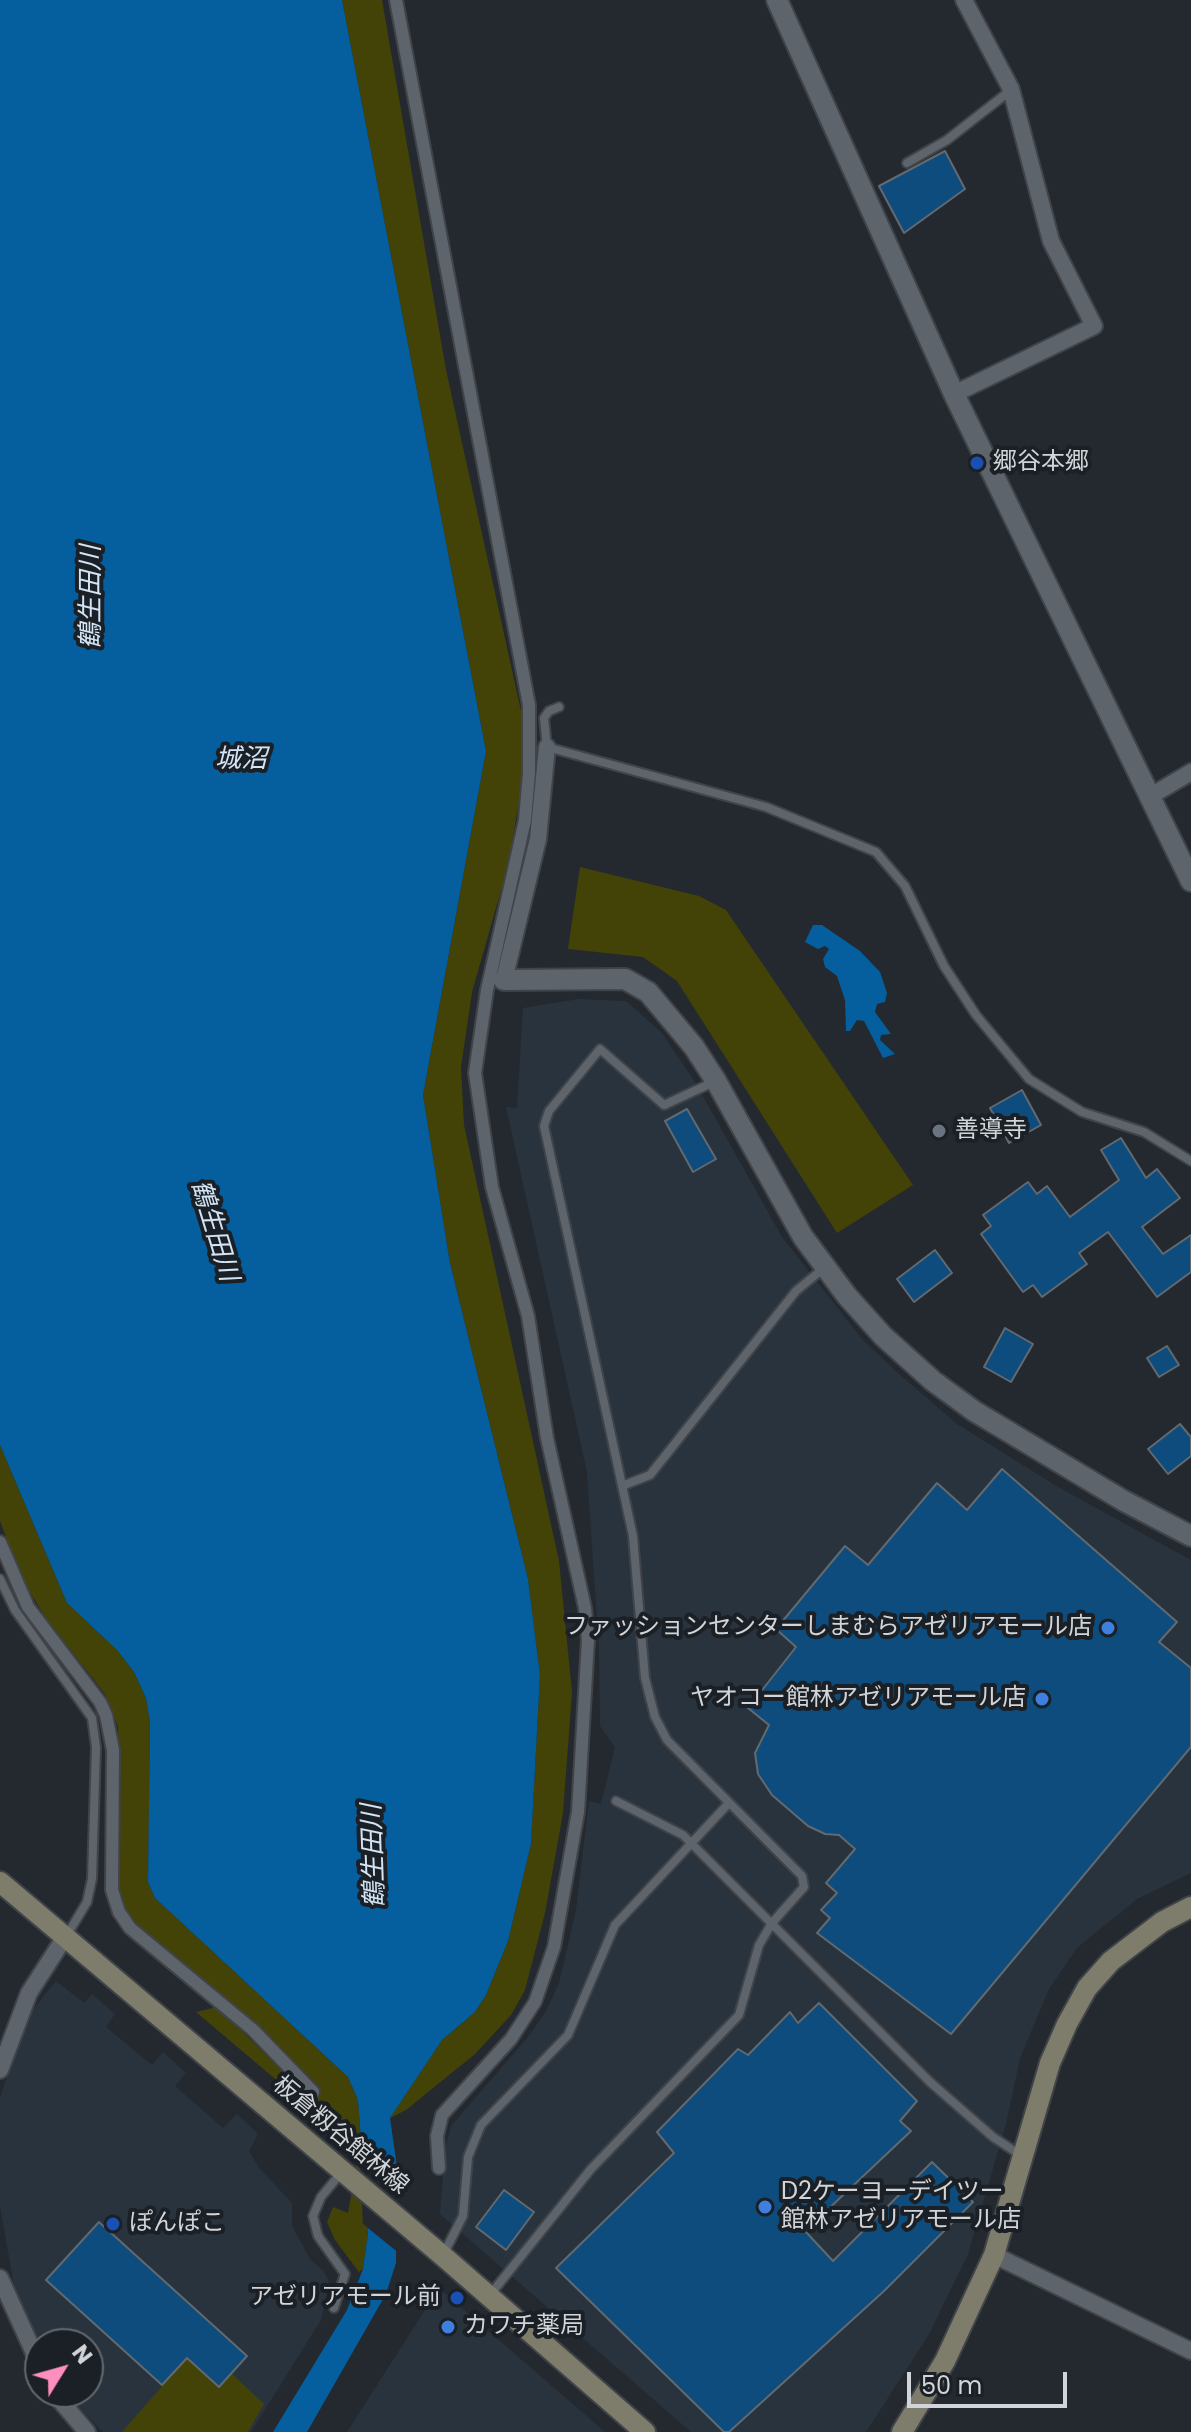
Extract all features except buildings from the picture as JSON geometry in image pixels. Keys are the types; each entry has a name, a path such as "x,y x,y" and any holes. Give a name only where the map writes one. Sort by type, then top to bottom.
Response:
{"main road":[{"name":"板倉籾谷館林線","path":"0,1882 443,2256 645,2432"},
{"path":"902,2432 945,2361 994,2255 1050,2063 1087,1988 1111,1961 1137,1940 1191,1907"}],"street":[{"path":"396,0 529,705 525,820 487,990 475,1073 492,1187 528,1316 547,1438 585,1608 588,1640 578,1812 554,1947 535,2002 511,2039 442,2115 437,2136 439,2168"},
{"path":"777,0 954,394 1191,881"},
{"path":"954,394 1094,326 1051,241 1011,89 964,0"},
{"path":"547,747 538,839 504,980 592,977 625,979 637,984 668,1013 716,1081 782,1203 825,1267 883,1336 933,1381 1042,1453 1191,1536"},
{"path":"1149,797 1191,772"},
{"path":"0,1542 28,1607 100,1702 106,1715 113,1750 112,1890 119,1912 130,1928 253,2030 313,2092"},
{"path":"0,2070 29,1993 65,1937"},
{"path":"994,2255 1191,2351"},
{"path":"0,2278 24,2331"},
{"path":"67,2408 87,2432"}],"lane":[{"path":"907,163 947,140 1011,89"},
{"path":"559,707 549,711 544,718 547,747 766,807 876,852 905,886 944,966 976,1015 1029,1079 1082,1112 1144,1132 1191,1161"},
{"path":"489,2296 522,2259 549,2217 591,2169 739,2015 745,2000 749,1970 772,1923 804,1887 802,1876 667,1740 655,1717 645,1678 639,1579 622,1486 544,1126 549,1111 600,1049 664,1105 716,1081"},
{"path":"622,1486 640,1482 650,1475 796,1291 825,1267"},
{"path":"0,1579 15,1610 92,1718 96,1747 92,1879 87,1902 65,1937"},
{"path":"616,1801 671,1827 693,1844 938,2089 993,2137 1023,2157"},
{"path":"443,2256 463,2216 468,2157 474,2137 568,2035 615,1925 728,1804"},
{"path":"334,2308 345,2274 318,2236 313,2216 321,2197 345,2175"}],"shaded area":[{"path":"342,0 382,0 446,370 521,711 522,784 508,866 472,992 461,1067 464,1125 559,1561 572,1692 563,1813 545,1913 525,1990 511,2015 475,2054 406,2110 390,2118 442,2040 475,2012 486,1995 508,1941 531,1844 540,1675 528,1579 450,1263 423,1095 486,751"},
{"path":"580,867 699,896 726,910 913,1185 837,1233 677,981 643,957 568,949"},
{"path":"579,999 626,1001 662,1033 695,1082 782,1237 862,1339 898,1373 957,1424 1058,1487 1191,1560 1191,1873 1137,1899 1077,1948 1049,1989 1020,2058 1006,2124 968,2254 928,2336 866,2432 691,2432 440,2214 445,2149 451,2126 528,2037 546,2011 559,1983 576,1910 589,1801 601,1804 615,1747 600,1726 599,1649 587,1472 506,1107 517,1108 523,1008"},
{"path":"0,1445 67,1603 117,1650 134,1672 146,1698 150,1722 148,1882 155,1898 348,2077 358,2100 368,2233 363,2269 359,2272 335,2240 327,2222 333,2207 348,2213 359,2150 354,2141 346,2139 196,2012 217,2007 312,2099 320,2094 258,2026 142,1929 129,1915 120,1898 118,1727 105,1694 47,1620 22,1579 0,1521"},
{"path":"56,1981 84,2003 92,1994 115,2014 106,2027 152,2065 163,2052 186,2073 175,2086 223,2128 237,2114 258,2134 249,2151 259,2168 292,2203 292,2226 310,2259 324,2271 329,2282 321,2320 251,2432 103,2432 79,2408 104,2408 104,2328 34,2328 14,2286 0,2206 0,2097 30,2013"},
{"name":"カワチ薬局","path":"439,2288 605,2432 347,2432"},
{"path":"187,2358 219,2387 232,2374 264,2404 248,2432 122,2432"}],"water":[{"name":"城沼","path":"0,0 342,0 486,751 423,1095 450,1263 528,1579 540,1675 531,1844 508,1941 486,1995 475,2012 442,2040 390,2118 397,2167 396,2263 386,2294 307,2432 273,2432 347,2310 363,2269 368,2233 358,2100 348,2077 155,1898 148,1882 150,1722 146,1698 134,1672 117,1650 67,1603 0,1445"},
{"path":"813,925 822,925 860,951 880,972 887,993 885,1002 877,1004 875,1012 891,1034 881,1035 880,1040 895,1054 883,1058 864,1021 857,1020 850,1031 846,1031 845,1000 837,976 825,967 823,959 829,949 825,946 818,949 805,942"}],"pier":[{"path":"359,2153 401,2187 400,2254 363,2224"}],"place":[{"name":"郷谷本郷","path":"977,463"},
{"name":"善導寺","path":"939,1131"},
{"name":"ファッションセンターしまむらアゼリアモール店","path":"1108,1628"},
{"name":"ヤオコー館林アゼリアモール店","path":"1042,1699"},
{"name":"D2ケーヨーデイツー 館林アゼリアモール店","path":"765,2207"},
{"name":"ぽんぽこ","path":"113,2224"},
{"name":"アゼリアモール前","path":"457,2298"},
{"name":"カワチ薬局","path":"448,2327"}],"water label":[{"name":"鶴生田川","path":"92,597"},
{"name":"鶴生田川","path":"213,1231"},
{"name":"鶴生田川","path":"375,1856"}]}
